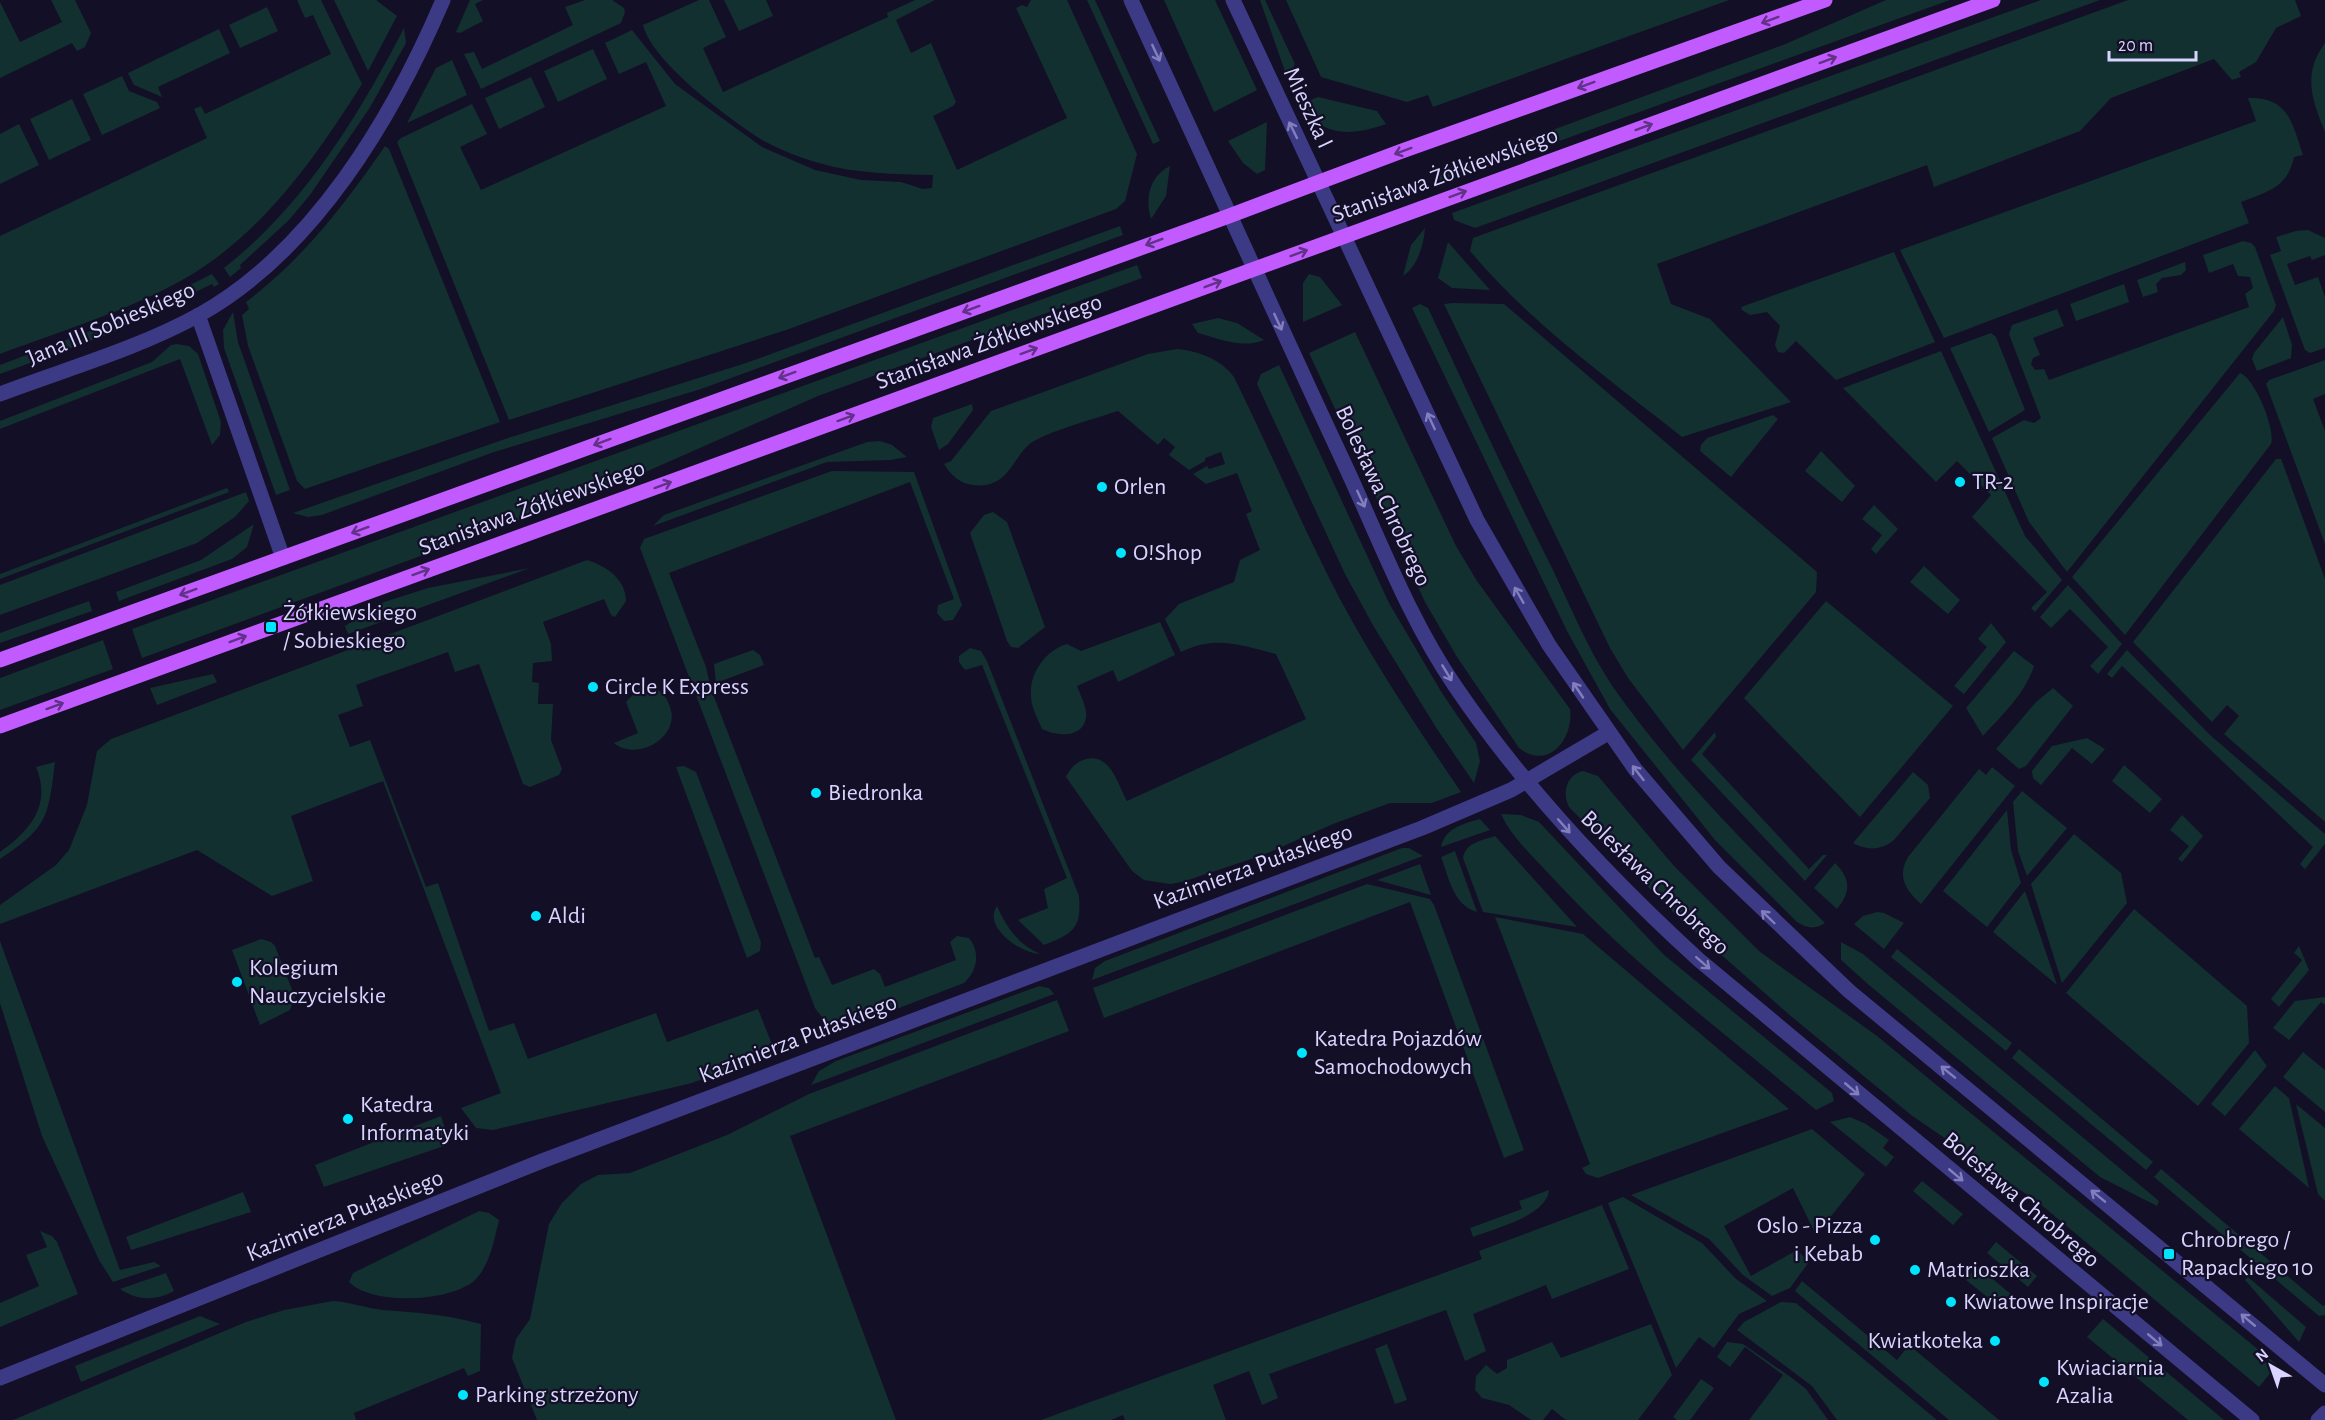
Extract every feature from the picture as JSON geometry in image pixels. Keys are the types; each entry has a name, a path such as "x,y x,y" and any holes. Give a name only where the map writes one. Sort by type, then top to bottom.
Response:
{"main road":[{"name":"Stanisława Żółkiewskiego","path":"0,660 1825,0"},
{"name":"Stanisława Żółkiewskiego","path":"0,726 1993,0"}],"street":[{"name":"Jana III Sobieskiego","path":"0,394 159,334 198,315 242,286 274,258 339,184 400,90 443,0"},
{"path":"1131,0 1229,216"},
{"name":"Mieszka I","path":"1233,0 1344,236"},
{"name":"Bolesława Chrobrego","path":"1229,216 1401,590 1431,648 1455,686 1527,781 1579,843 1699,960 2252,1420"},
{"path":"1344,236 1477,520 1549,645 1608,733 1683,829 1748,898 1811,957 2325,1385"},
{"path":"198,315 283,558"},
{"name":"Kazimierza Pułaskiego","path":"0,1378 542,1161 1422,828 1527,781 1608,733"},
{"path":"2306,1368 2325,1375"},
{"path":"2318,1420 2325,1413"}],"green space":[{"path":"51,0 75,0 91,33 85,47 77,51 72,43 0,78 0,2 20,42 62,22"},
{"path":"297,0 321,0 362,84 297,178 259,221 216,258 193,274 112,313 0,354 0,236 207,138 194,109 201,106 205,114 331,54 313,15 305,18"},
{"path":"334,0 376,0 397,16 368,71"},
{"path":"470,0 483,0 475,4 483,21 460,33 456,32"},
{"path":"585,0 612,0 624,8 621,23 481,89 464,54 474,52 482,69 573,25 565,7"},
{"path":"699,0 709,0 726,37 703,48 723,92 888,17 887,13 915,0 935,0 896,20 911,53 931,43 956,102 953,106 933,116 957,170 1067,118 1016,8 1022,5 1027,7 1031,0 1067,0 1137,154 1125,201 1116,209 789,329 509,420 397,142 401,138 472,104 487,134 460,147 481,190 666,106 646,62 619,74 605,43 632,30 675,84 762,147 815,170 861,180 901,182 923,189 932,188 933,175 876,173 833,167 791,154 764,141 713,105 661,56 649,40 643,25"},
{"path":"724,0 766,0 773,16 739,31"},
{"path":"1087,0 1095,0 1160,141 1153,144"},
{"path":"1164,0 1215,0 1257,90 1214,112"},
{"path":"1260,0 1265,0 1295,64 1287,77"},
{"path":"1286,0 1729,0 1433,107 1428,95 1407,102 1321,77"},
{"path":"1886,0 1950,0 1440,184 1436,173 1783,45"},
{"path":"2041,0 2100,0 1475,228 1454,220 1452,213"},
{"path":"2128,0 2295,0 2301,16 2276,28 2256,62 2239,72 2241,77 2232,80 2214,59 2111,98 2080,131 1934,187 1927,165 1657,264 1671,304 1710,319 1791,402 1682,437 1544,326 1493,277 1470,251 1473,238"},
{"path":"267,7 278,31 240,48 229,25"},
{"path":"404,28 406,43 369,109 310,195 289,220 230,277 224,268 279,216 327,158 368,94"},
{"path":"219,29 230,53 158,87 162,97 134,85 128,73"},
{"path":"2325,43 2325,132 2313,98 2311,76 2313,65"},
{"path":"593,49 607,79 558,102 544,71"},
{"path":"452,60 467,95 407,123 436,68"},
{"path":"122,76 129,91 157,102 160,108 102,135 83,94"},
{"path":"531,77 545,107 499,129 485,98"},
{"path":"1318,97 1377,111 1386,124 1350,132 1328,128 1309,115 1301,104"},
{"path":"2248,98 2262,99 2281,107 2292,123 2303,155 2294,157 2287,176 2275,187 2241,202 2249,223 1944,338 1900,250 2256,121"},
{"path":"72,99 91,140 49,160 30,119"},
{"path":"1267,122 1265,170 1257,174 1243,163 1228,141"},
{"path":"19,124 39,165 0,184 0,134"},
{"path":"385,146 389,149 500,422 305,489 297,481 248,346 242,315 249,309 246,302 286,268 322,230"},
{"path":"1170,166 1166,196 1151,219 1148,204 1150,189 1157,176"},
{"path":"1120,226 1123,235 701,389 494,452 322,515 308,517 293,513 505,439 746,363"},
{"path":"1425,228 1419,255 1403,276 1411,245"},
{"path":"2308,230 2325,238 2325,255 2312,260 2310,256 2287,264 2295,285 2318,277 2325,297 2325,348 2310,353 2305,350 2270,255 2281,251 2276,237"},
{"path":"2243,241 2255,247 2276,305 2274,311 2067,572 2029,522 1992,438 2024,420 2034,423 2041,418 2009,334 2012,325 2057,309 2064,326 2033,338 2040,355 2033,358 2031,364 2035,370 2044,369 2049,380 2249,307 2245,294 2253,288 2250,277 2238,276 2233,264 2209,273 2203,255"},
{"path":"1448,242 1490,290 1452,288 1438,278"},
{"path":"1894,252 1935,342 1836,380 1796,341 1784,353 1778,352 1775,345 1780,326 1767,312 1750,315 1742,310 1741,307"},
{"path":"2185,262 2186,270 2181,275 2162,278 2156,284 2158,292 2143,297 2137,280"},
{"path":"1137,265 1142,278 818,396 625,481 142,658 132,629"},
{"path":"212,274 219,284 214,287 212,284 106,335 0,374 0,365 124,318"},
{"path":"1309,274 1320,277 1342,305 1303,322 1303,283"},
{"path":"2124,284 2129,302 2076,321 2070,304"},
{"path":"1420,304 1428,308 1580,628 1613,687 1687,780 1825,923 1811,927 1797,922 1715,840 1610,709 1567,631 1412,308"},
{"path":"1444,304 1504,304 1817,572 1816,592 1683,750 1628,678 1610,648"},
{"path":"233,312 238,342 290,490 276,495 224,348 223,330"},
{"path":"2283,317 2292,345 2291,358 2257,371 2252,359 2254,353"},
{"path":"1218,318 1237,323 1264,340 1248,344 1231,342 1198,333 1192,324"},
{"path":"1355,332 1456,546 1477,581 1570,709 1568,731 1563,741 1549,754 1540,756 1530,754 1519,748 1457,657 1425,602 1309,353"},
{"path":"1991,333 1996,337 2025,410 1989,432 1950,348"},
{"path":"171,345 189,346 198,354 221,422 220,435 212,445 180,359 0,429 0,421 152,362"},
{"path":"1177,349 1208,357 1223,365 1234,377 1340,599 1398,697 1461,792 1432,803 1390,803 1333,824 1263,855 1170,884 1144,880 1132,871 1066,777 1080,761 1092,758 1100,760 1112,771 1127,801 1306,719 1276,654 1228,643 1206,644 1181,652 1165,619 1179,604 1234,582 1240,560 1260,550 1246,514 1252,511 1237,473 1206,484 1193,474 1207,466 1209,469 1225,464 1221,452 1205,458 1205,461 1189,470 1169,455 1175,447 1164,438 1158,445 1118,411 1064,428 1034,441 1003,477 986,485 973,485 960,480 944,464 951,461 991,411 1148,354"},
{"path":"1941,351 2025,536 2062,580 2035,612 2031,608 2047,592 1972,517 1991,495 1957,461 1936,482 1843,388"},
{"path":"2325,360 2325,394 2313,399 2325,431 2325,544 2266,384 2269,380"},
{"path":"1279,365 1389,603 1442,693 1476,743 1480,761 1474,783 1437,729 1374,627 1345,574 1257,384 1261,374"},
{"path":"2240,373 2252,384 2263,405 2272,437 2271,444 2125,635 2072,577"},
{"path":"972,404 973,410 948,444 939,450 931,427 933,418"},
{"path":"1773,415 1778,419 1731,477 1700,451 1701,445 1707,438"},
{"path":"880,441 892,445 907,457 890,460 827,462 653,526 664,515 867,442"},
{"path":"1821,451 1855,486 1842,502 1805,471"},
{"path":"2276,459 2281,459 2325,579 2325,822 2224,734 2239,716 2227,705 2212,722 2133,642"},
{"path":"832,471 914,472 962,605 953,620 944,621 937,613 938,605 954,599 910,482 669,573 706,667 711,689 815,958 819,957 832,985 874,969 880,974 885,987 956,960 950,942 957,936 969,938 973,944 976,962 972,973 964,983 847,1028 828,1023 815,1008 640,548 644,539"},
{"path":"227,488 229,492 0,579 0,574"},
{"path":"246,492 249,501 235,517 197,543 0,615 0,585"},
{"path":"1874,505 1898,529 1876,554 1871,549 1882,535 1862,519"},
{"path":"993,512 1007,522 1045,627 1018,648 1011,647 1007,641 970,533 984,515"},
{"path":"254,524 247,547 232,559 119,601 116,592 201,560"},
{"path":"587,560 614,574 623,586 626,601 615,617 611,615 604,599 543,622 551,644 552,661 533,663 532,682 539,683 538,704 553,704 551,740 562,769 559,775 530,787 523,784 479,664 455,672 448,652 356,685 363,706 338,715 350,747 370,740 426,887 438,883 489,1031 514,1023 528,1059 656,1013 667,1042 758,1009 775,1052 692,1083 493,1130 476,1128 461,1108 501,1093 383,781 291,816 313,881 272,896 197,850 0,924 0,905 56,865 69,850 87,805 97,751 111,739"},
{"path":"1924,566 1960,600 1948,614 1910,582"},
{"path":"530,568 348,634 345,626 384,602 428,588"},
{"path":"2068,585 2122,644 2098,674 2090,666 2108,647 2070,609 2051,628 2040,617"},
{"path":"89,601 92,611 0,643 0,633"},
{"path":"1826,601 1953,706 1860,817 1744,698"},
{"path":"1160,622 1175,655 1118,682 1113,670 1077,686 1086,710 1084,725 1074,733 1068,734 1042,729 1032,704 1031,687 1040,664 1052,651 1067,644 1081,651"},
{"path":"1991,623 2006,642 1964,694 1954,686 1987,647 1978,639"},
{"path":"103,640 113,669 0,710 0,678"},
{"path":"970,648 981,651 987,661 1079,896 1079,916 1073,929 1044,945 1018,920 1048,908 1044,889 1067,878 982,665 965,670 959,662 959,656"},
{"path":"753,650 760,655 764,665 716,683 714,664"},
{"path":"2127,650 2210,735 2325,834 2325,844 2305,869 2300,864 2313,847 2122,666 2112,678 2107,674"},
{"path":"2014,651 2034,666 2019,695 1983,736 1966,708"},
{"path":"213,674 217,682 157,705 150,688"},
{"path":"647,687 656,689 667,699 672,718 669,728 654,744 634,750 623,748 614,743 638,733 626,702 638,689"},
{"path":"2053,688 2073,706 2026,766 2019,769 1996,749 2036,702"},
{"path":"1715,732 1716,737 1702,754 1809,869 1823,855 1827,855 1805,881 1691,760"},
{"path":"2087,738 2105,749 2092,764 2072,748 2041,785 2033,778 2032,771 2052,746"},
{"path":"55,762 50,796 43,820 28,838 0,859 0,852 29,826 40,805 40,781 36,767"},
{"path":"2124,765 2162,799 2150,813 2112,781"},
{"path":"684,766 696,772 761,942 760,951 747,958 676,767"},
{"path":"1992,767 2015,786 1921,904 1904,882 1903,870 1908,857 1979,769 1986,775"},
{"path":"1583,771 1598,776 1674,866 1759,951 1877,1036 2277,1365 2259,1387 2039,1203 1911,1115 1792,1017 1676,915 1569,807 1566,796 1567,785 1573,776"},
{"path":"1913,772 1928,785 1930,798 1888,844 1879,848 1869,848 1853,843"},
{"path":"2022,791 2067,828 2027,876 2018,851 2013,802"},
{"path":"2007,810 2011,850 2021,883 1987,927 1943,891"},
{"path":"1501,814 1521,815 1539,822 1663,954 1832,1093 1834,1101 1816,1110 1645,968 1580,907 1523,846"},
{"path":"2182,815 2203,836 2182,862 2178,859 2189,846 2170,830"},
{"path":"1480,819 1490,830 1441,847 1446,835 1451,831"},
{"path":"2074,834 2121,873 2127,903 2062,983 2031,884"},
{"path":"1495,836 1577,927 1483,912 1463,858 1471,845"},
{"path":"1402,848 1409,848 1423,856 1092,980 1095,968 1105,961"},
{"path":"1455,851 1477,912 1462,903 1450,882 1441,857"},
{"path":"1835,863 1844,875 1847,886 1845,897 1837,909 1814,888"},
{"path":"1420,864 1431,895 1377,880"},
{"path":"1367,884 1430,899 1434,905 1524,1150 1504,1158 1410,902 1104,1018 1093,988"},
{"path":"2025,891 2057,985 1993,932"},
{"path":"997,906 1014,934 1026,946 1040,954 1032,953 1006,938 995,922 994,914"},
{"path":"2134,909 2247,1006 2249,1043 2198,1106 2066,993"},
{"path":"1877,912 1904,923 1884,949 1854,924 1863,916"},
{"path":"1495,917 1583,934 1789,1109 1598,1178 1586,1174 1582,1168 1590,1164"},
{"path":"261,939 275,946 295,997 290,1010 260,1025 232,950"},
{"path":"0,941 120,1270 154,1262 161,1266 113,1282 99,1260 42,1136 0,1003"},
{"path":"1841,942 1863,954 2159,1201 2157,1206 2100,1177 1869,985 1841,960"},
{"path":"2299,946 2309,970 2279,1007 2271,999 2302,960 2294,953"},
{"path":"1897,949 2012,1043 2006,1051 1891,957"},
{"path":"1039,986 1049,988 1054,994 811,1085 819,1071 836,1061"},
{"path":"2325,997 2325,1005 2321,1002 2289,1040 2273,1028 2295,1001"},
{"path":"1057,1000 1069,1031 790,1136 896,1420 537,1420 512,1358 516,1339 530,1319 549,1224 562,1203 581,1184 598,1175 630,1173 727,1135 809,1094"},
{"path":"2019,1049 2153,1162 2146,1170 2012,1058"},
{"path":"2255,1050 2267,1066 2225,1116 2211,1104"},
{"path":"2303,1052 2325,1070 2325,1112 2283,1077"},
{"path":"2275,1086 2289,1098 2309,1188 2239,1129"},
{"path":"2296,1104 2325,1128 2325,1201 2318,1194"},
{"path":"441,1116 446,1132 444,1146 324,1187 315,1165"},
{"path":"1850,1117 1866,1124 1889,1140 1883,1148 1894,1157 1886,1167 1830,1122"},
{"path":"1812,1129 1865,1174 1816,1235 1793,1188 1724,1226 1751,1276 1797,1250 1809,1262 1790,1288 1772,1296 1743,1275 1709,1239 1631,1195"},
{"path":"2161,1169 2323,1306 2325,1305 2325,1315 2319,1316 2154,1177"},
{"path":"1922,1181 1963,1214 1953,1225 1913,1191"},
{"path":"1549,1190 1546,1199 1530,1214 1473,1237 1470,1228 1522,1209 1519,1201"},
{"path":"243,1192 251,1212 131,1250 126,1237"},
{"path":"1623,1197 1702,1243 1736,1279 1767,1301 1739,1314 1714,1348 1699,1337 1676,1368 1608,1203"},
{"path":"1602,1205 1629,1269 1552,1299 1546,1285 1473,1314 1486,1351 1465,1361 1446,1310 1269,1374 1278,1398 1262,1405 1249,1371 1213,1385 1226,1420 1125,1420 1123,1415 1111,1420 1041,1420 1482,1259 1479,1251"},
{"path":"479,1211 489,1213 499,1220 491,1252 484,1267 475,1280 464,1287 431,1297 393,1298 360,1290 349,1282 353,1273"},
{"path":"40,1231 52,1236 57,1242 78,1294 0,1327 0,1303 39,1286 26,1255 47,1247"},
{"path":"1996,1242 2037,1276 2028,1287 1987,1253"},
{"path":"1977,1266 2012,1295 2001,1308 1966,1280"},
{"path":"166,1273 174,1291 160,1297 140,1298 120,1289"},
{"path":"2248,1277 2306,1327 2299,1342 2245,1280"},
{"path":"1802,1281 1897,1360 1909,1345 1999,1420 1949,1420 1795,1291"},
{"path":"333,1301 383,1310 444,1316 481,1324 480,1371 468,1376 464,1368 354,1413 356,1420 13,1420 246,1322 284,1310"},
{"path":"1781,1302 1796,1303 1937,1420 1837,1420 1812,1386 1737,1330 1744,1322"},
{"path":"200,1316 220,1324 81,1382 75,1366"},
{"path":"2103,1319 2224,1420 2188,1420 2087,1337"},
{"path":"1651,1324 1672,1375 1638,1420 1566,1420 1552,1409 1543,1420 1531,1420 1509,1405 1482,1398 1475,1390 1476,1376 1486,1365 1497,1374 1507,1368 1507,1360 1552,1342 1561,1358"},
{"path":"1727,1342 1743,1344 1792,1378 1806,1389 1828,1420 1749,1420 1783,1375 1745,1347 1730,1367 1717,1357"},
{"path":"1387,1344 1407,1400 1395,1404 1375,1349"},
{"path":"1701,1379 1714,1388 1690,1420 1677,1420 1673,1417"}],"place":[{"name":"TR-2","path":"1960,482"},
{"name":"Orlen","path":"1102,487"},
{"name":"O!Shop","path":"1121,553"},
{"name":"Żółkiewskiego / Sobieskiego","path":"271,627"},
{"name":"Circle K Express","path":"593,687"},
{"name":"Biedronka","path":"816,793"},
{"name":"Aldi","path":"536,916"},
{"name":"Kolegium Nauczycielskie","path":"237,982"},
{"name":"Katedra Pojazdów Samochodowych","path":"1302,1053"},
{"name":"Katedra Informatyki","path":"348,1119"},
{"name":"Oslo - Pizza i Kebab","path":"1875,1240"},
{"name":"Chrobrego / Rapackiego 10","path":"2169,1254"},
{"name":"Matrioszka","path":"1915,1270"},
{"name":"Kwiatowe Inspiracje","path":"1951,1302"},
{"name":"Kwiatkoteka","path":"1995,1341"},
{"name":"Kwiaciarnia Azalia","path":"2044,1382"},
{"name":"Parking strzeżony","path":"463,1395"}]}
